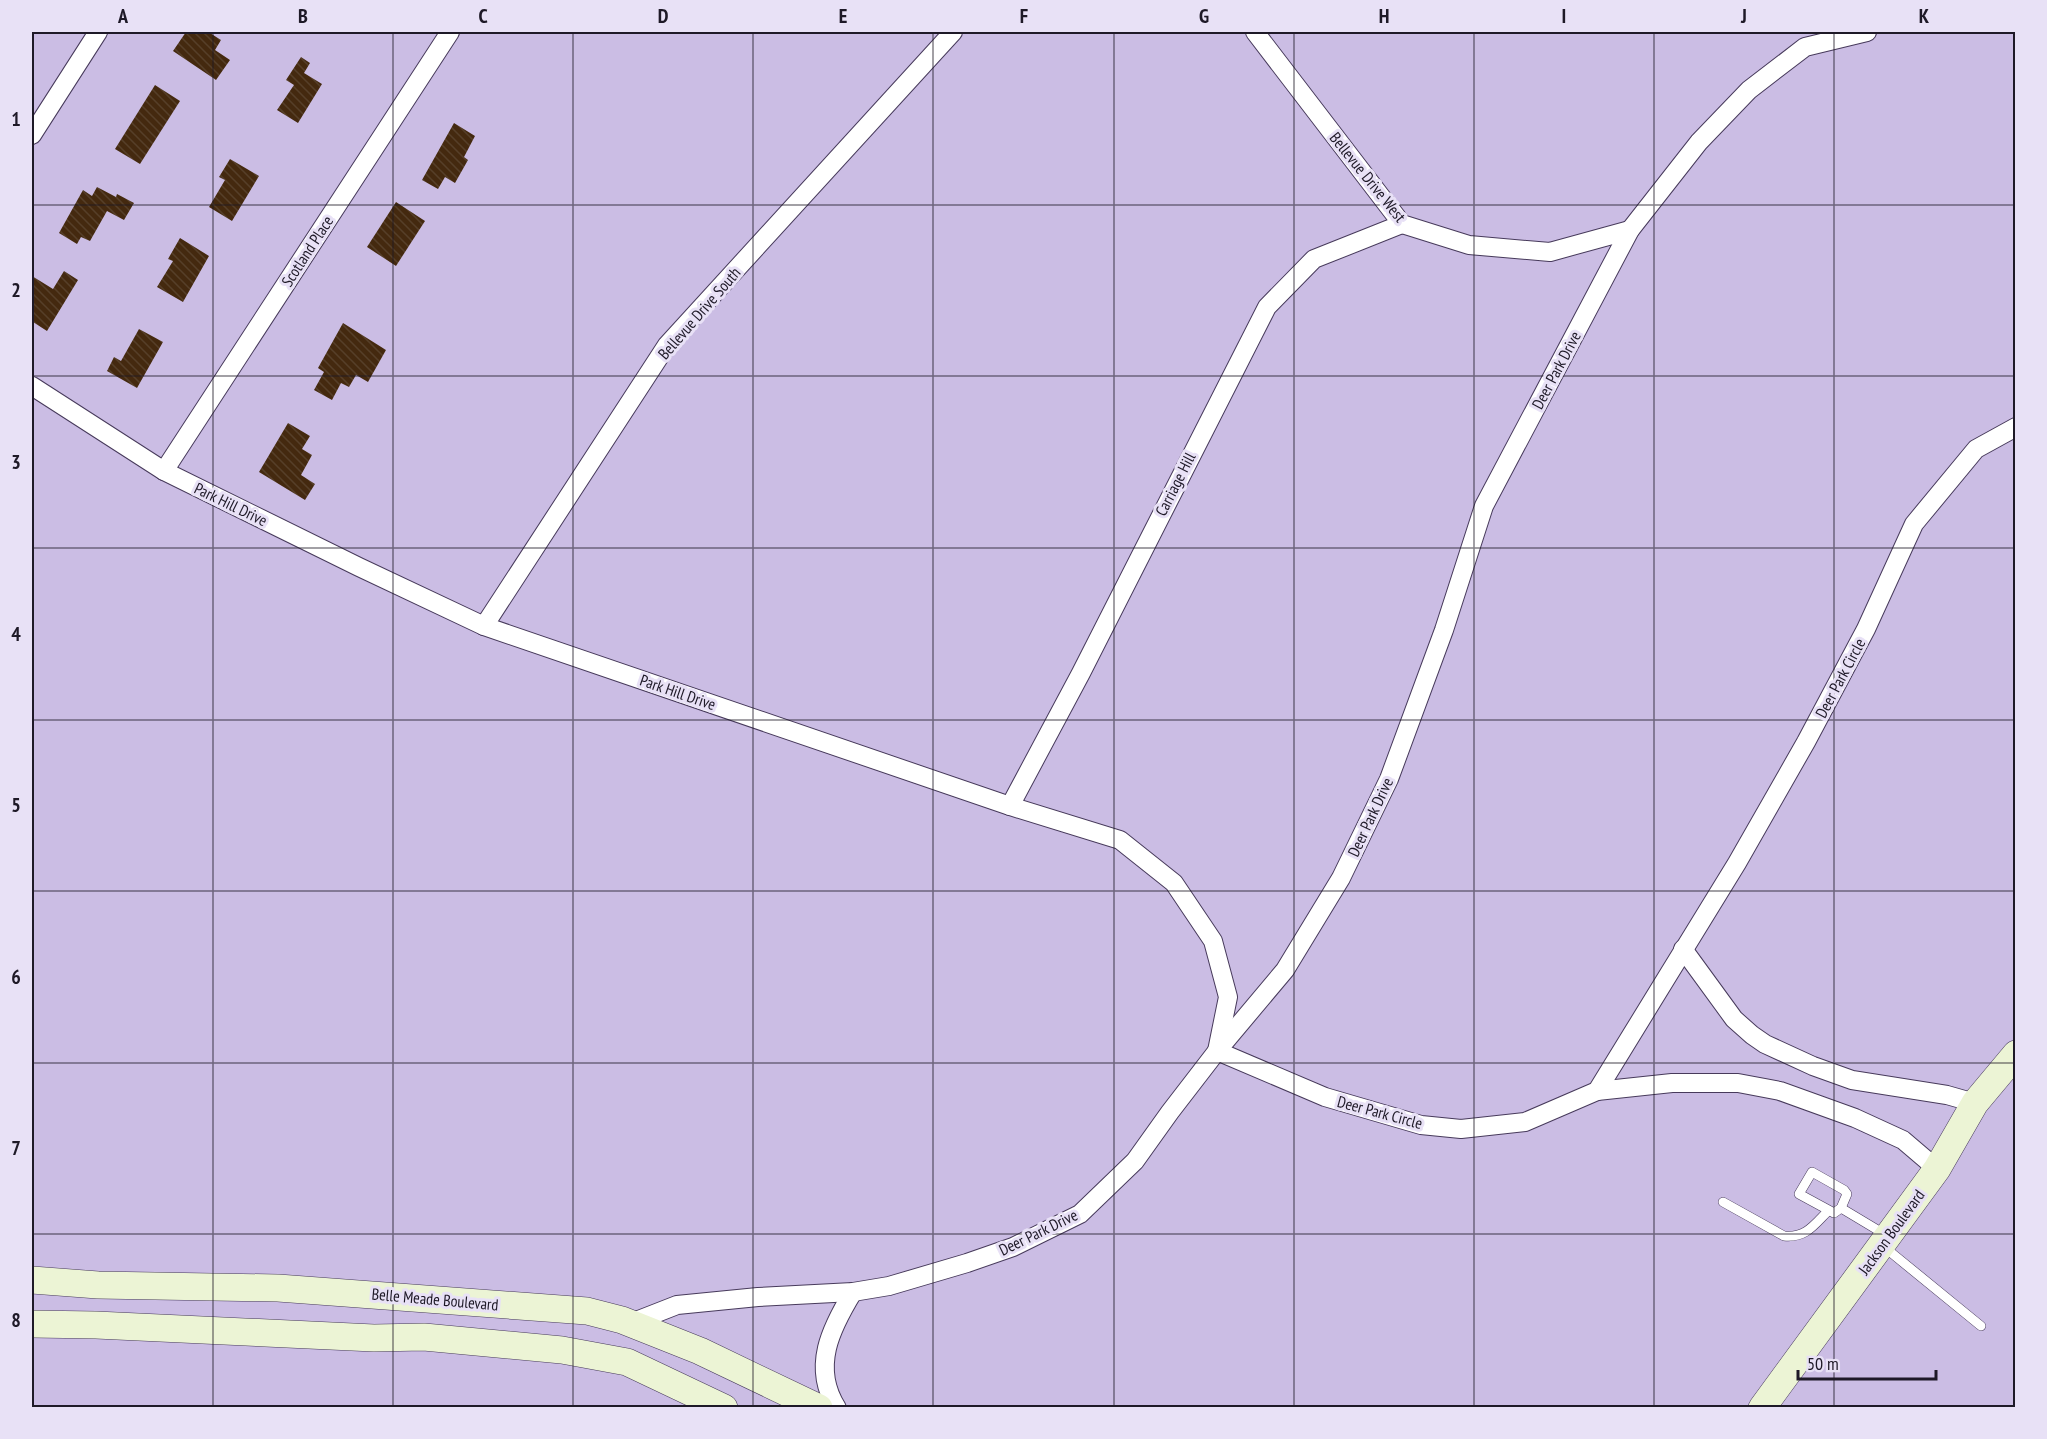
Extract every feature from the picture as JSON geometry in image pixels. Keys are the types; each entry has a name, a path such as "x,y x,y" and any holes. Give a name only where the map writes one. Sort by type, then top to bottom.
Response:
{"main road":[{"name":"Jackson Boulevard","path":"1762,1407 1937,1169 1975,1103 2016,1054"},
{"name":"Belle Meade Boulevard","path":"32,1280 98,1285 278,1288 587,1311 631,1323 700,1351 819,1407"},
{"path":"619,1360 631,1323"},
{"path":"32,1324 108,1325 374,1338 424,1337 562,1350 619,1360 724,1407"}],"street":[{"path":"32,135 98,32"},
{"name":"Scotland Place","path":"164,471 450,32"},
{"name":"Bellevue Drive South","path":"484,626 668,345 953,32"},
{"name":"Bellevue Drive West","path":"1255,32 1402,224 1468,244 1550,252 1630,230"},
{"name":"Deer Park Drive","path":"631,1323 677,1305 758,1297 853,1292 889,1286 967,1263 1013,1247 1080,1214 1136,1161 1216,1051 1285,970 1341,878 1389,778 1444,630 1484,506 1630,230 1699,142 1749,90 1805,47 1867,32"},
{"name":"Carriage Hill","path":"1010,806 1081,673 1267,307 1314,259 1402,224"},
{"name":"Park Hill Drive","path":"32,386 164,471 484,626 1010,806 1120,840 1174,883 1213,941 1228,997 1216,1051"},
{"name":"Deer Park Circle","path":"1216,1051 1325,1097 1421,1125 1461,1129 1526,1122 1597,1091 1737,863 1806,742 1866,629 1914,524 1976,449 2016,427"},
{"path":"1683,949 1734,1019 1765,1044 1813,1066 1852,1080 1947,1095 1975,1103"},
{"path":"1597,1091 1683,1083 1738,1083 1780,1091 1855,1118 1903,1140 1937,1169"},
{"path":"837,1407 829,1396 825,1359 828,1338 853,1292"}],"lane":[{"path":"1812,1172 1844,1190 1847,1194 1841,1208 1834,1213 1828,1211 1799,1194 1812,1172"},
{"path":"1723,1202 1785,1236 1796,1237 1808,1232 1828,1211"},
{"path":"1841,1208 1884,1241 1981,1326"}],"building":[{"path":"186,32 212,32 210,33 221,40 215,50 230,60 216,80 173,51"},
{"path":"301,57 310,63 304,73 322,84 298,123 277,110 294,85 286,80"},
{"path":"155,85 180,101 140,164 115,149"},
{"path":"454,123 475,136 464,157 468,160 455,183 445,177 438,189 422,180"},
{"path":"230,159 259,176 232,221 209,207 225,180 219,177"},
{"path":"97,187 134,203 124,220 107,211 90,241 81,237 77,244 59,233 83,190 92,196"},
{"path":"396,202 425,221 396,266 367,247"},
{"path":"180,238 209,256 183,302 157,287 173,261 168,259"},
{"path":"64,271 78,280 47,331 33,322 32,325 32,276 53,289"},
{"path":"343,323 386,350 368,382 356,375 349,387 341,383 332,400 314,390 324,372 318,368"},
{"path":"139,329 163,342 137,388 107,371 114,357 121,361"},
{"path":"288,423 310,436 302,449 312,455 301,475 315,484 305,500 259,472"}]}
